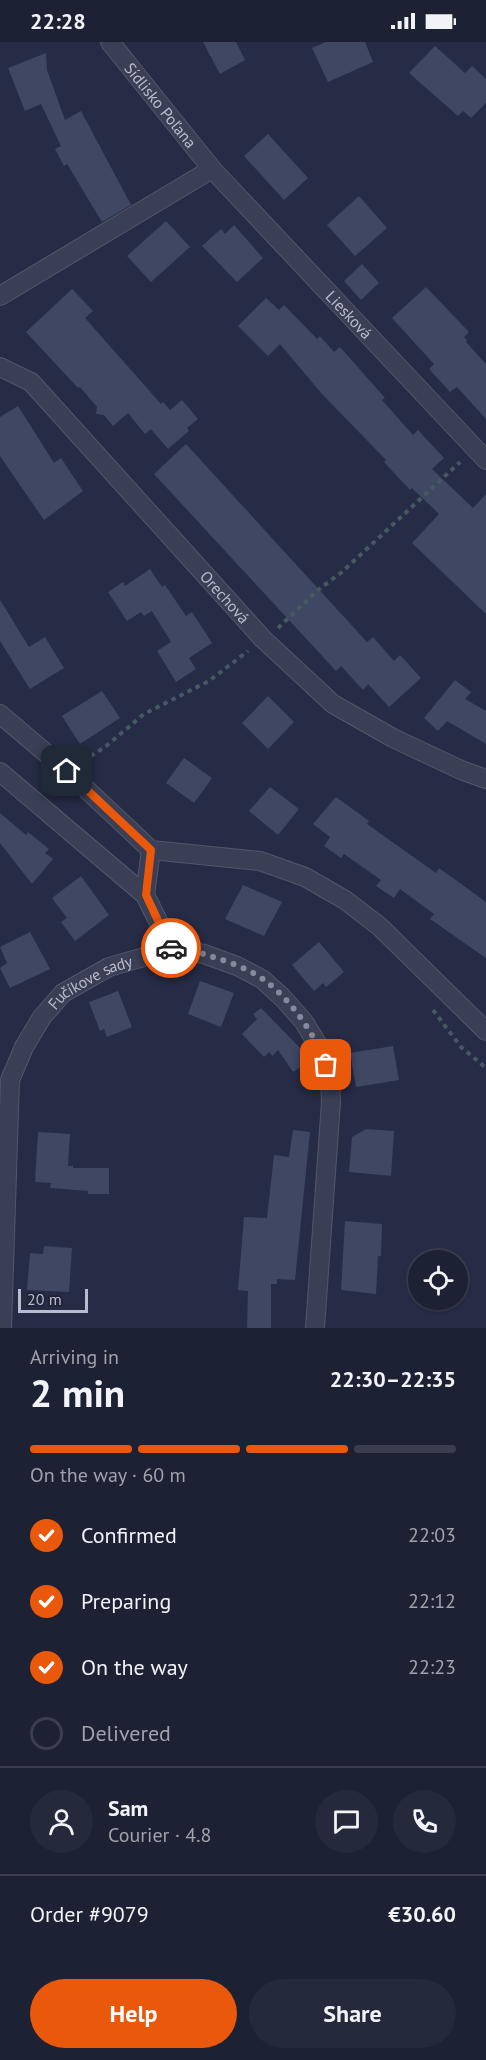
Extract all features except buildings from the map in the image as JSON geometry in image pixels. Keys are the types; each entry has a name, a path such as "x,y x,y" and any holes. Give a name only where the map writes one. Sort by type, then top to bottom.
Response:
{"street":[{"name":"Sídlisko Poľana","path":"110,42 212,169"},
{"path":"0,296 212,169"},
{"name":"Liesková","path":"212,169 480,454"},
{"name":"Orechová","path":"0,367 32,382 263,639 333,704 393,738 461,770 486,779"},
{"path":"0,714 67,771 151,850 260,861 305,877 345,900 379,926 486,1031"},
{"path":"0,771 146,895 171,949"},
{"path":"146,895 151,850"},
{"name":"Fučíkove sady","path":"2,1328 2,1229 10,1080 24,1047 42,1017 63,993 109,967 171,949 204,954 237,966 262,979 284,998 304,1022 321,1050 330,1080 331,1101 315,1328"}],"path":[{"path":"298,610 318,590 480,454"},
{"path":"100,750 144,714 209,681 263,639"},
{"path":"429,1005 461,1047 486,1068"}],"way so far":[{"path":"171,948 204,954 237,966 262,979 284,998 304,1022 321,1050 326,1065"}],"route":[{"path":"67,771 151,850 146,895 171,948"}]}
